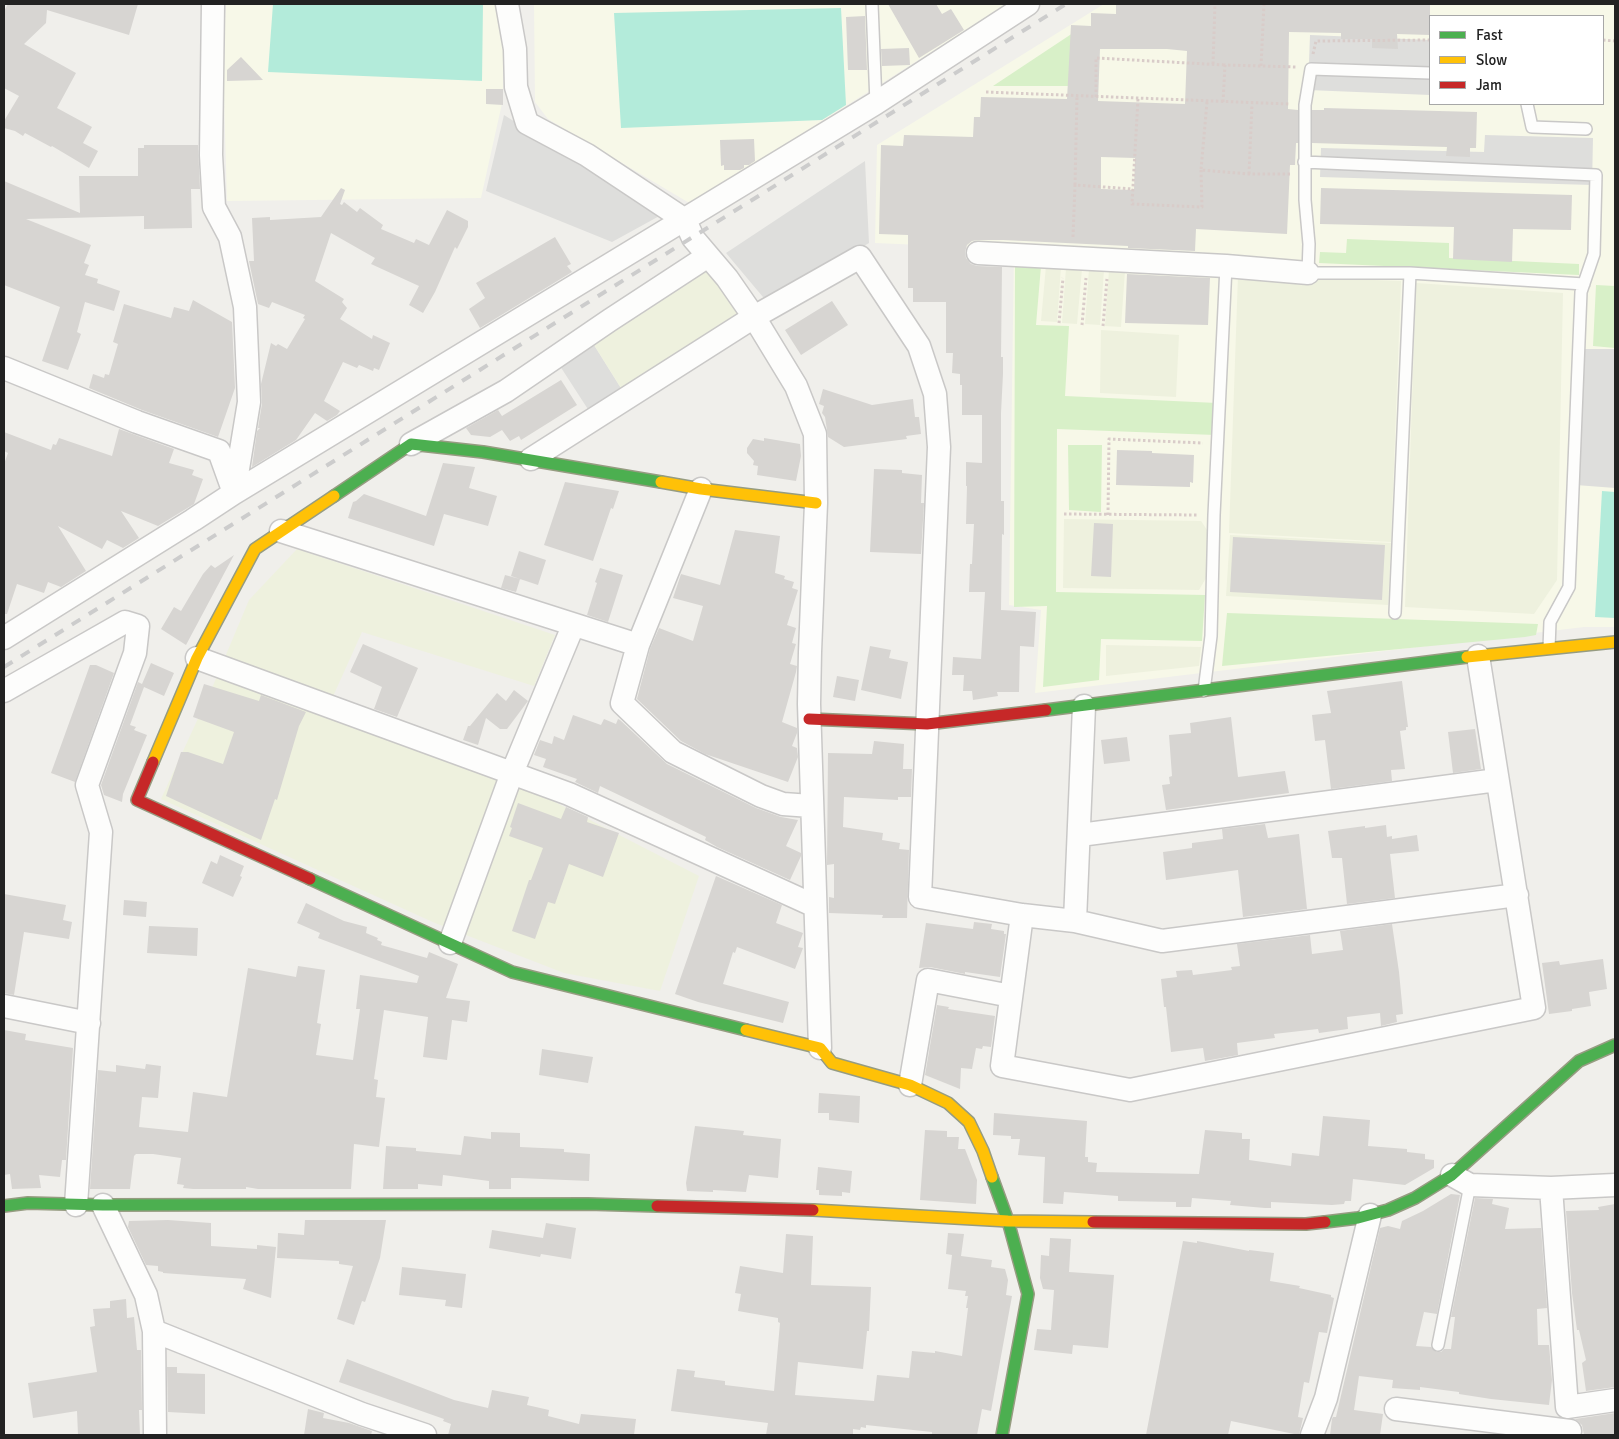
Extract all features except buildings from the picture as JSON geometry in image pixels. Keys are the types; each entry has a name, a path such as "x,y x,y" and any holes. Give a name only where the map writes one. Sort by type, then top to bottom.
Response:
{"street":[{"path":"213,4 211,155 214,207 230,237 245,307 249,402 234,493"},
{"path":"507,4 515,49 516,87 527,122 587,155 685,220 693,238 727,278 754,317 796,386 815,434 816,503 810,652 810,719 811,806 820,1048"},
{"path":"4,638 194,520 234,493 876,103 1028,4"},
{"path":"978,253 1226,266 1308,273"},
{"path":"708,256 506,391 411,444 255,549 197,658 137,800 512,972 820,1048 832,1063 910,1085 948,1103 969,1122 984,1151 1008,1221 1028,1294 1002,1435"},
{"path":"530,459 754,317 860,257 919,346 935,394 939,448 920,897 1022,915 1075,921 1162,941 1517,895"},
{"path":"4,368 137,422 219,451 234,493"},
{"path":"411,444 530,459 701,490 816,503"},
{"path":"701,490 638,646 622,703 673,752 761,796 783,804 811,806"},
{"path":"281,532 638,646"},
{"path":"4,691 124,622 138,626 134,654 87,785 101,832 76,1205"},
{"path":"450,943 512,773 573,626"},
{"path":"810,719 927,724 1478,656 1615,642"},
{"path":"1022,915 1002,1066 1130,1090 1534,1008 1478,656"},
{"path":"197,658 569,794 815,906"},
{"path":"1075,921 1084,706"},
{"path":"1080,835 1497,780"},
{"path":"910,1085 928,980 1011,996"},
{"path":"4,1006 89,1023"},
{"path":"4,1206 28,1203 102,1206 588,1204 785,1209 1008,1221 1306,1224 1358,1218 1388,1210 1461,1180 1578,1061 1615,1045"},
{"path":"1461,1180 1551,1188 1615,1185"},
{"path":"1396,1408 1570,1433 1551,1188"},
{"path":"102,1206 146,1296 154,1331 155,1435"},
{"path":"1312,1435 1326,1398 1370,1215"},
{"path":"154,1331 362,1414 425,1435"},
{"path":"1567,1407 1615,1400"}],"lane":[{"path":"872,4 876,103"},
{"path":"1429,73 1311,69 1305,105 1305,200 1309,244 1308,273 1410,274 1584,284"},
{"path":"1527,105 1532,127 1586,129"},
{"path":"1305,168 1596,175 1594,254 1581,292 1569,587 1550,622 1548,648"},
{"path":"1204,691 1211,636 1214,515 1226,266"},
{"path":"1395,613 1410,274"},
{"path":"1438,1345 1461,1180"}],"path":[{"path":"1213,64 1215,4"},
{"path":"1260,66 1264,4"},
{"path":"1316,41 1429,40"},
{"path":"1096,97 1096,58 1300,67"},
{"path":"1222,102 1225,65"},
{"path":"986,92 1305,105"},
{"path":"1077,96 1075,185 1083,259 1082,325"},
{"path":"1138,99 1132,204 1202,207 1201,170 1207,102"},
{"path":"1249,174 1252,104"},
{"path":"1201,170 1249,174 1305,168"},
{"path":"1075,185 1133,189"},
{"path":"1060,322 1083,259"},
{"path":"1083,259 1103,326"},
{"path":"1108,515 1109,439 1218,443"},
{"path":"1064,514 1214,515"}],"shaded area":[{"path":"226,4 503,4 503,99 481,198 227,201 223,62"},
{"path":"534,4 1007,4 691,204 548,119 535,102"},
{"path":"1104,4 1615,4 1615,627 1584,627 1035,693 1041,610 1009,605 1014,249 875,243 877,145"},
{"path":"1310,35 1429,40 1429,95 1308,90"},
{"path":"504,115 663,214 612,242 486,191"},
{"path":"1485,135 1593,138 1592,185 1320,177 1321,148 1484,152"},
{"path":"865,161 869,243 768,303 726,253"},
{"path":"1046,266 1061,267 1057,322 1041,321"},
{"path":"1066,268 1082,269 1077,324 1062,323"},
{"path":"710,269 743,321 624,393 594,345"},
{"path":"1089,269 1104,270 1100,325 1085,324"},
{"path":"1109,270 1125,271 1121,327 1105,326"},
{"path":"1238,275 1401,281 1391,542 1229,533"},
{"path":"1416,283 1563,293 1557,580 1534,614 1405,607"},
{"path":"1101,330 1179,335 1176,397 1100,393"},
{"path":"594,345 624,393 591,414 560,366"},
{"path":"1583,349 1615,349 1615,488 1576,485"},
{"path":"1064,519 1201,521 1209,533 1206,578 1199,590 1063,588"},
{"path":"1230,535 1391,543 1388,605 1226,596"},
{"path":"297,549 555,635 534,686 362,632 326,712 549,799 699,876 660,991 564,973 435,923 161,799 212,688 249,600"},
{"path":"1106,645 1201,647 1199,666 1106,676"}],"green space":[{"path":"273,4 483,4 482,81 268,72"},
{"path":"841,8 846,105 822,120 621,128 614,13"},
{"path":"1076,31 1071,86 993,86"},
{"path":"1347,239 1449,243 1449,258 1579,264 1579,275 1319,263 1320,252 1346,253"},
{"path":"1015,265 1041,266 1036,325 1069,326 1065,396 1217,403 1215,435 1057,429 1056,592 1205,595 1202,641 1101,639 1099,680 1043,687 1047,606 1014,607"},
{"path":"1596,285 1615,286 1615,348 1593,346"},
{"path":"1068,445 1102,445 1101,512 1069,510"},
{"path":"1602,491 1615,492 1615,618 1595,617"},
{"path":"1227,613 1538,624 1536,635 1525,637 1222,666"}],"railway":[{"path":"4,667 1066,4"}],"traffic: fast":[{"path":"334,496 411,444 483,452 661,482"},
{"path":"1046,710 1467,657"},
{"path":"310,879 512,972 746,1030"},
{"path":"1325,1222 1358,1218 1388,1210 1415,1198 1452,1175 1579,1061 1615,1045"},
{"path":"992,1177 1008,1221 1028,1294 1002,1435"},
{"path":"4,1206 28,1203 103,1205 588,1204 657,1206"}],"traffic: slow":[{"path":"661,482 701,489 816,503"},
{"path":"153,762 197,658 255,549 334,496"},
{"path":"1467,657 1615,642"},
{"path":"746,1030 820,1048 832,1063 910,1085 948,1103 969,1122 983,1151 992,1177"},
{"path":"813,1210 1008,1221 1093,1222"}],"traffic: jam":[{"path":"809,719 927,724 1046,710"},
{"path":"153,762 137,800 310,879"},
{"path":"657,1206 813,1210"},
{"path":"1093,1222 1306,1224 1325,1222"}]}
